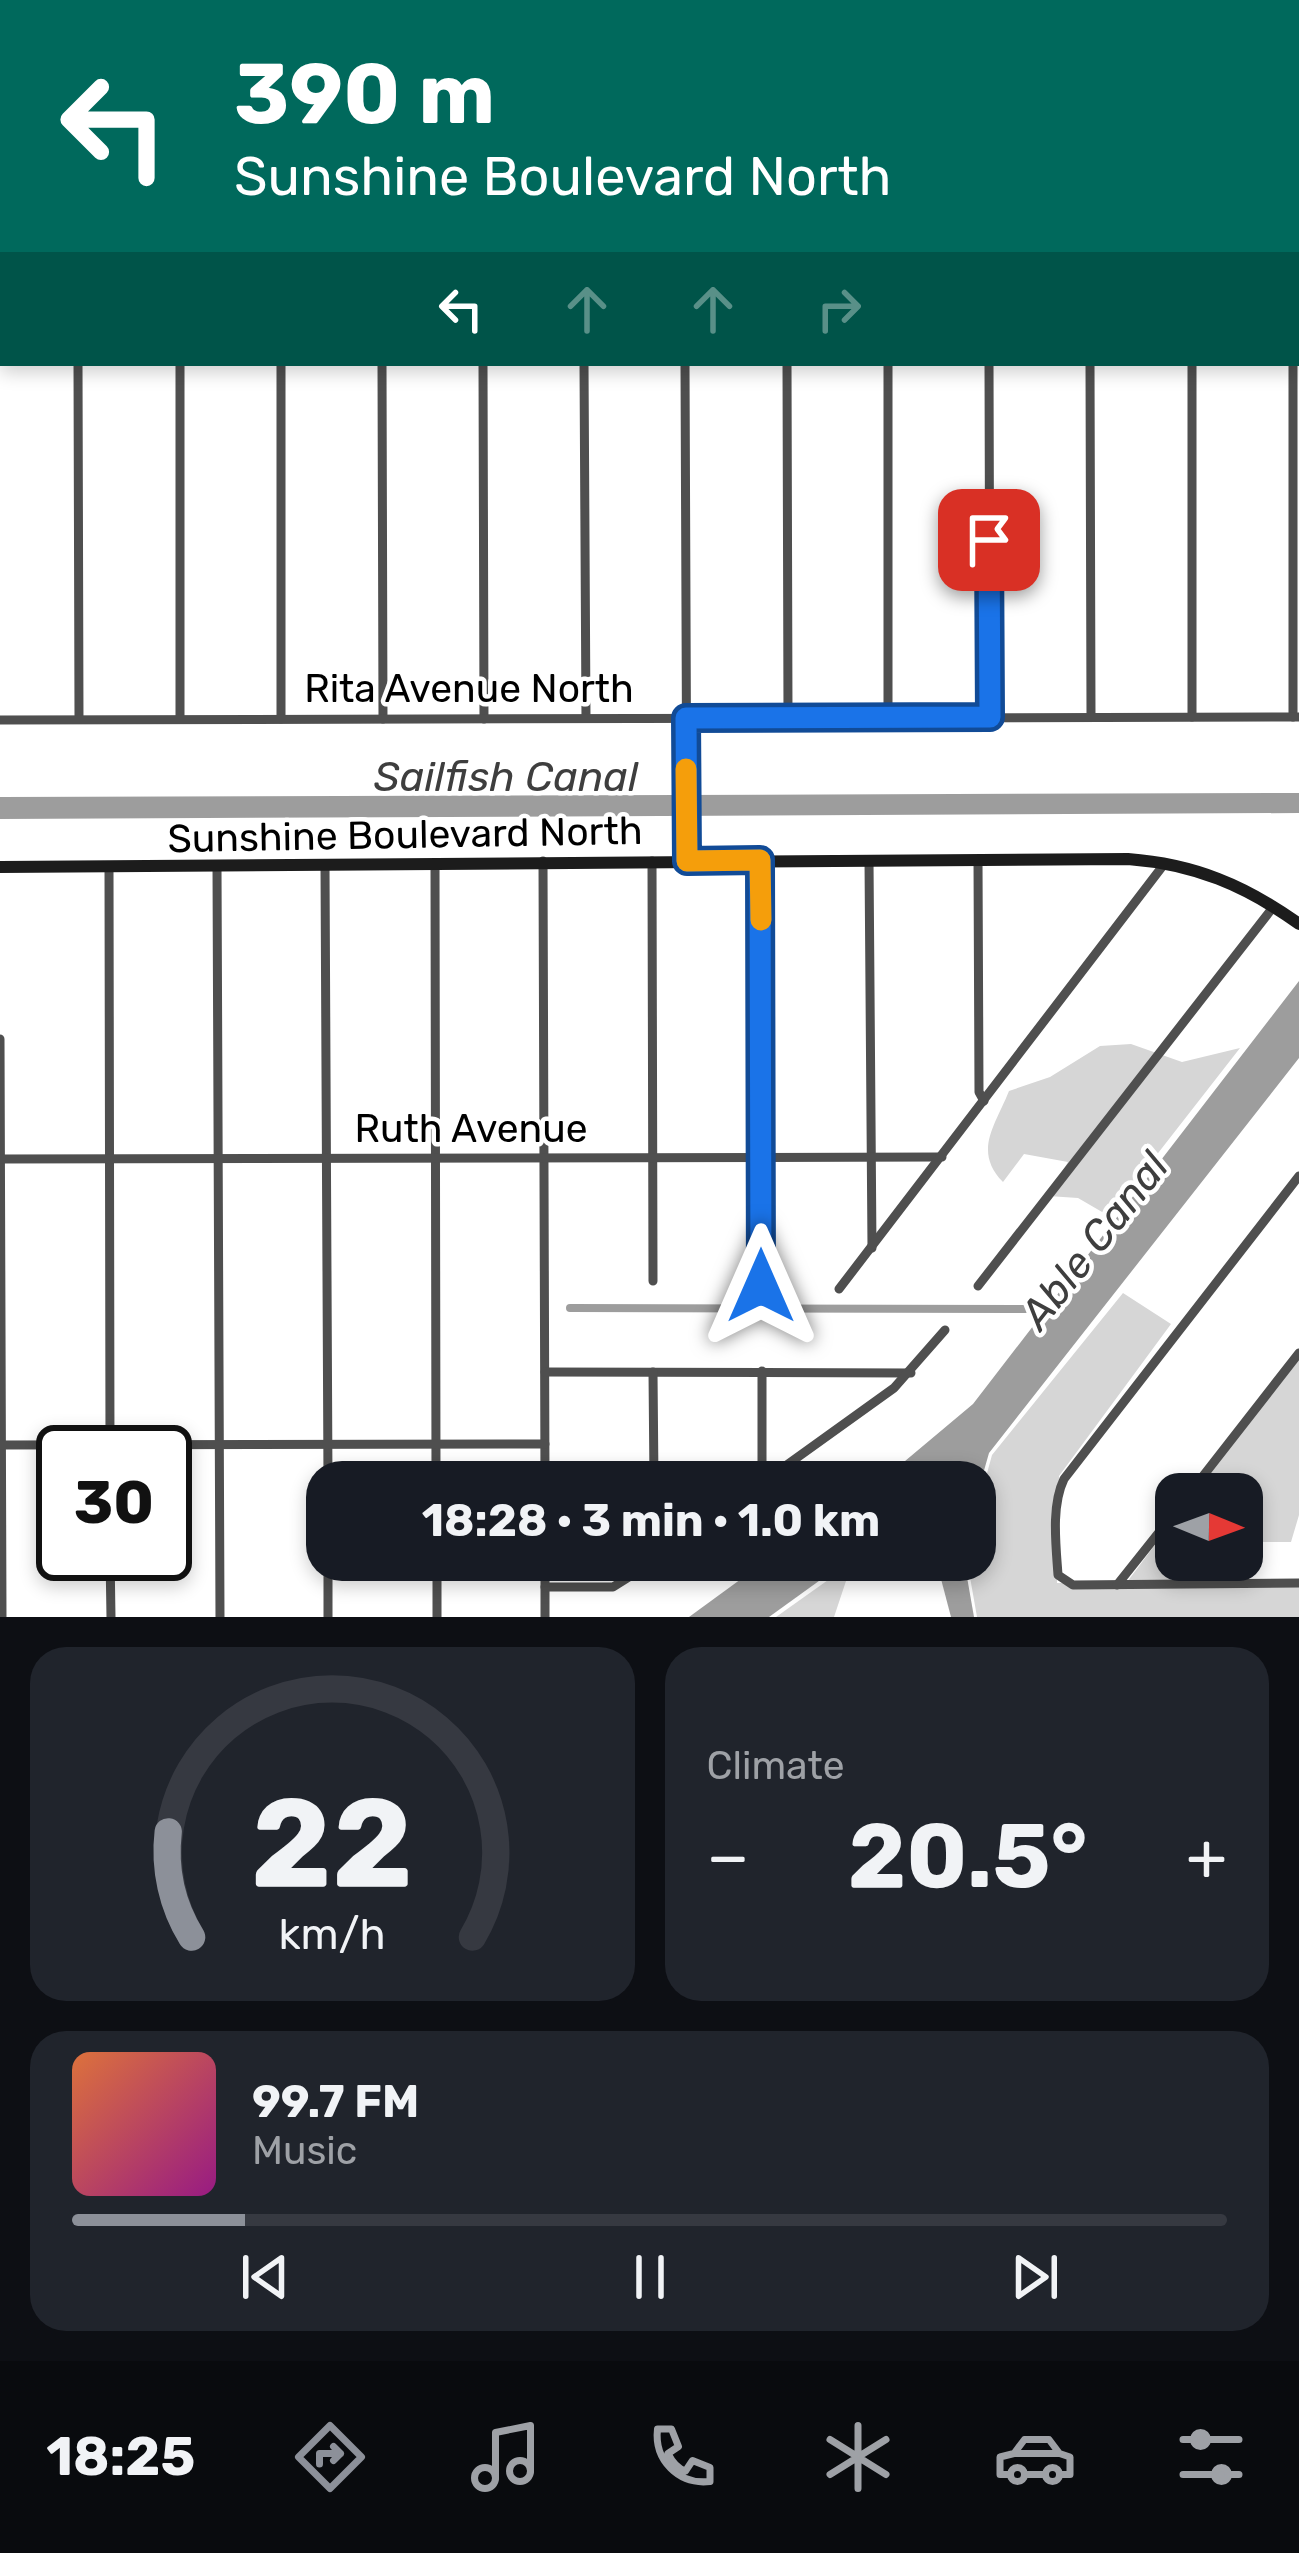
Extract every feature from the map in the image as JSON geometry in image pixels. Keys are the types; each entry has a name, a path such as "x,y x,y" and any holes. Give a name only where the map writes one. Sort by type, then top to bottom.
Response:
{"street":[{"path":"78,366 80,719"},
{"path":"180,366 180,719"},
{"path":"281,366 281,718"},
{"path":"382,366 383,719"},
{"path":"483,366 484,719"},
{"path":"584,366 586,718"},
{"path":"686,366 687,861"},
{"path":"787,366 788,718"},
{"path":"888,366 888,718"},
{"path":"989,366 990,717"},
{"path":"1090,366 1091,717"},
{"path":"1192,366 1192,717"},
{"path":"1293,366 1296,717"},
{"name":"Rita Avenue North","path":"0,720 1296,717"},
{"path":"760,860 761,1286"},
{"name":"Sunshine Boulevard North","path":"0,867 760,860 1165,862 1228,880 1299,924"},
{"path":"869,860 872,1248"},
{"path":"978,860 979,1092 985,1101"},
{"path":"543,861 545,1461"},
{"path":"652,861 653,1281"},
{"path":"839,1289 1165,862"},
{"path":"435,863 436,1461"},
{"path":"326,865 328,1461"},
{"path":"217,866 220,1617"},
{"path":"109,867 110,1425"},
{"path":"978,1286 1274,906"},
{"path":"0,1039 2,1617"},
{"name":"Ruth Avenue","path":"0,1159 942,1157"},
{"path":"1299,1176 1064,1478 1057,1496 1058,1575 1073,1585 1299,1583"},
{"path":"791,1461 910,1372 944,1330"},
{"path":"1205,1473 1299,1353"},
{"path":"762,1371 763,1461"},
{"path":"545,1372 910,1372"},
{"path":"653,1372 654,1461"},
{"path":"192,1446 545,1444"},
{"path":"1,1445 36,1446"},
{"path":"1117,1585 1155,1537"},
{"path":"110,1581 111,1617"},
{"path":"328,1581 328,1617"},
{"path":"437,1581 437,1617"},
{"path":"545,1581 545,1617"},
{"path":"545,1587 613,1587 622,1581"}],"shaded area":[{"path":"1299,793 1299,813 0,819 0,797"},
{"path":"1299,981 1299,1058 987,1461 905,1461 973,1404"},
{"path":"1131,1044 1182,1062 1240,1048 1109,1216 1078,1198 1048,1196 1068,1162 1024,1154 1003,1182 989,1160 988,1149 1009,1091 1050,1077 1100,1046"},
{"path":"1123,1293 1171,1324 1059,1476 1057,1583 1127,1582 1155,1545 1155,1581 1243,1581 1243,1588 1299,1585 1299,1617 977,1617 971,1581 996,1581 996,1461 990,1461"},
{"path":"1299,1356 1299,1515 1291,1542 1263,1542 1263,1473 1209,1473"},
{"path":"738,1581 819,1581 769,1617 689,1617"},
{"path":"827,1581 846,1581 834,1617 776,1617"},
{"path":"942,1581 968,1581 974,1617 951,1617"}],"waterway":[{"name":"Able Canal","path":"570,1308 1052,1309"}],"slow traffic":[{"path":"686,769 687,861 760,860 761,920"}],"route":[{"path":"761,1286 760,860 687,861 686,718 990,717 989,540"}],"water label":[{"name":"Sailfish Canal","path":"506,776"}]}
